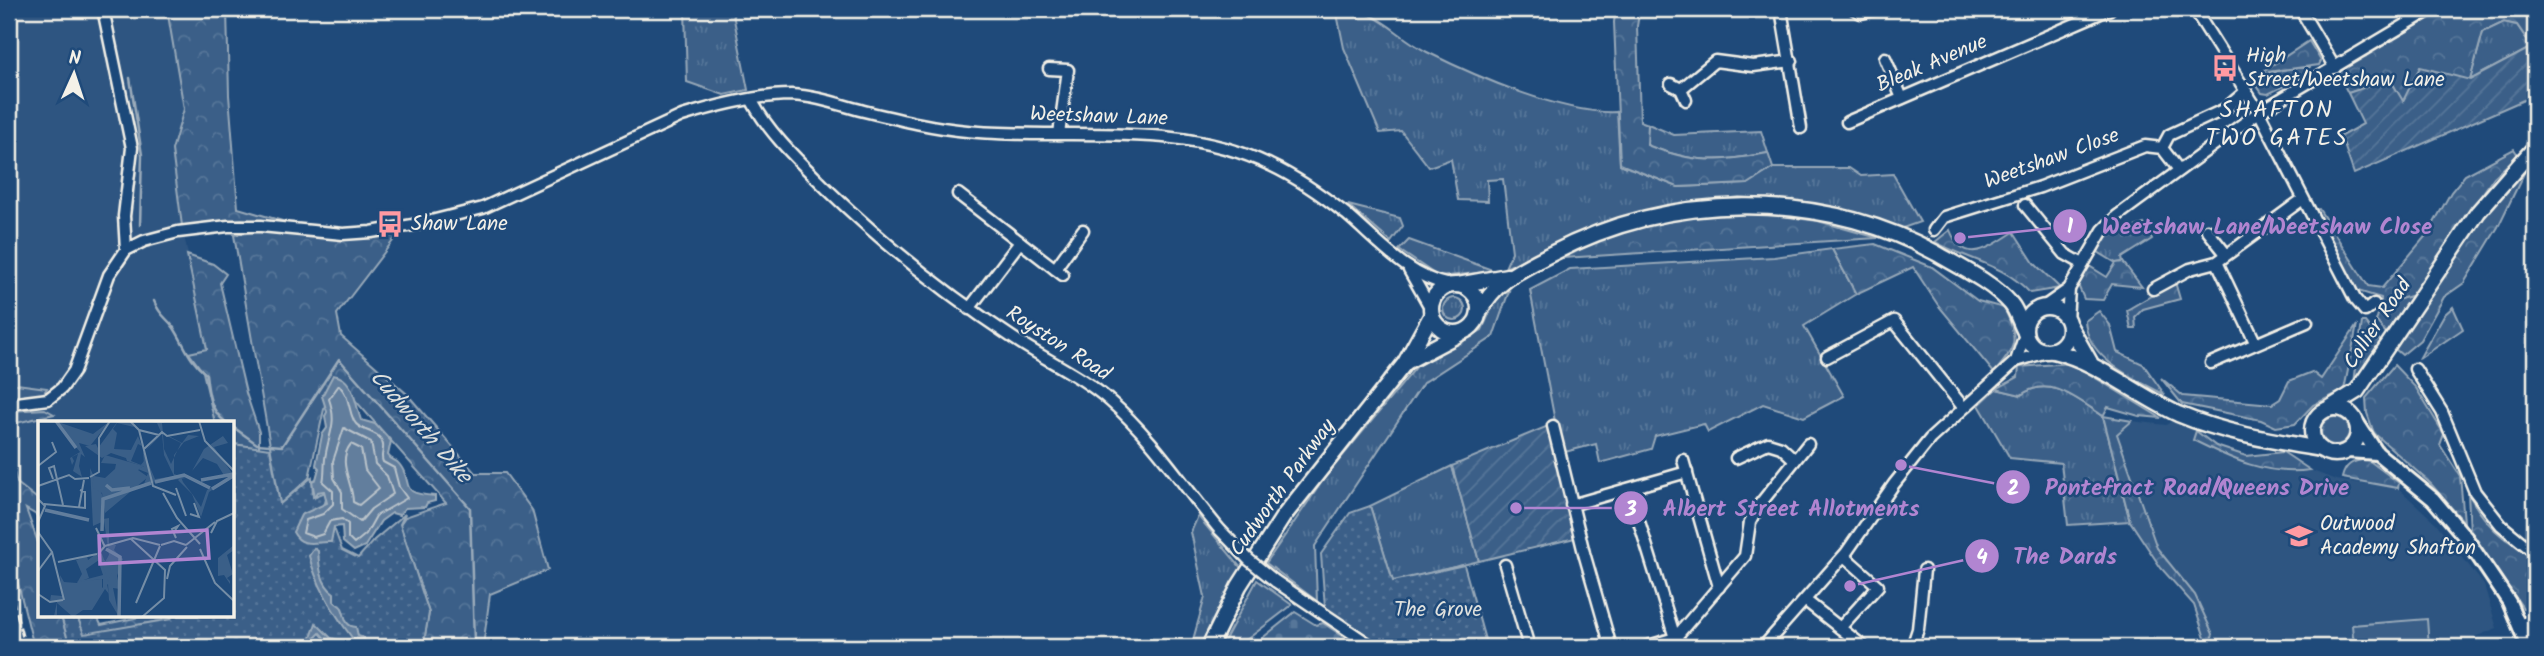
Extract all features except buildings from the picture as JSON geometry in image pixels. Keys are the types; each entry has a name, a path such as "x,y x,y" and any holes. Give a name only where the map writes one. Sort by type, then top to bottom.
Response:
{"highway":[{"name":"Collier Road","path":"2328,409 2357,391 2479,212 2535,147"},
{"name":"Cudworth Parkway","path":"1405,363 1471,327 1494,288 1512,275 1570,244 1663,213 1719,206 1808,211 1905,239 1969,273 2012,305 2025,333"},
{"name":"Cudworth Parkway","path":"1209,647 1239,586 1283,517 1405,363 1431,312 1436,293 1454,285 1512,275"},
{"path":"1454,285 1476,298 1479,313"},
{"name":"Cudworth Parkway","path":"2012,305 2041,308"},
{"path":"2091,362 2057,309 2041,308 2030,315 2025,333 2033,347 2091,362 2140,394 2186,417 2243,434 2335,454 2348,451 2358,436 2357,422 2341,408 2328,409 2300,434 2282,441"},
{"path":"1431,312 1435,323 1448,332 1464,331"},
{"path":"2050,351 2067,338 2068,323"},
{"name":"Collier Road","path":"2357,391 2357,422"},
{"path":"2313,423 2313,437 2321,449"}],"main road":[{"path":"2357,422 2377,453 2433,499 2466,538 2502,589 2520,624 2528,647"},
{"path":"2348,451 2377,453"}],"street":[{"path":"103,9 132,148 124,216 126,250"},
{"path":"1781,9 1792,61 1801,128"},
{"path":"1854,9 1867,13 1877,9"},
{"name":"Bleak Avenue","path":"1847,122 2110,9"},
{"path":"2194,9 2259,112 2355,299 2365,311 2374,304"},
{"path":"2300,9 2335,68"},
{"path":"2041,308 2068,289 2103,230 2117,216 2259,112 2432,9"},
{"path":"1885,58 1902,98"},
{"path":"1686,100 1676,86 1715,61 1753,66 1792,61"},
{"path":"1049,69 1068,69 1059,134"},
{"path":"2179,170 2162,148 2169,135 2225,109 2246,91"},
{"name":"Weetshaw Lane","path":"752,101 790,95 822,99 925,125 968,131 1183,139 1231,149 1269,164 1310,187 1409,269 1454,285"},
{"path":"9,404 48,400 62,388 74,371 109,275 126,250 144,241 197,229 261,226 343,234 454,217 482,208 682,116 752,101"},
{"name":"Royston Road","path":"752,101 763,121 777,137 848,209 969,309 1025,346 1079,376 1111,402 1145,436 1220,530 1275,581 1373,647"},
{"name":"Weetshaw Close","path":"1934,229 1944,217 2040,187 2145,146 2162,148"},
{"path":"958,194 1059,272 1083,230"},
{"path":"2153,289 2190,268 2217,262 2303,199"},
{"path":"2025,205 2065,254 2083,264"},
{"path":"2207,230 2226,254"},
{"path":"969,309 1020,242"},
{"path":"2217,262 2255,342"},
{"name":"Weetshaw Lane","path":"1409,269 1431,312"},
{"path":"2068,289 2068,323"},
{"path":"1827,357 1894,321 1963,407"},
{"path":"2211,363 2307,322"},
{"path":"2016,361 2025,333"},
{"path":"1763,647 1844,556 1894,484 1930,439 2016,361 2050,351"},
{"path":"2415,369 2442,412 2475,492 2501,525 2535,553"},
{"path":"1553,426 1571,505 1611,647"},
{"path":"1736,458 1768,443 1781,447 1795,460"},
{"path":"1645,647 1675,638 1745,556 1750,522 1760,504 1808,444"},
{"path":"1683,460 1719,587"},
{"path":"1571,505 1687,472"},
{"path":"1629,489 1675,638 1685,647"},
{"path":"1840,628 1878,586 1844,556"},
{"path":"1505,565 1529,647"},
{"path":"1912,647 1918,629 1924,570"},
{"path":"1806,601 1864,647"},
{"path":"2520,624 2535,620"}],"shaded area":[{"path":"9,9 167,9 184,109 172,150 182,226 208,349 190,353 203,372 215,421 38,421 38,499 17,483 9,453 12,424 53,413 45,409 47,388 9,383"},
{"name":"Outwood Academy Shafton","path":"2173,420 2196,431 2194,440 2273,470 2310,470 2336,480 2398,488 2436,523 2484,585 2497,628 2450,647 2208,647 2213,634 2195,595 2157,548 2116,434 2132,421 2166,425"}],"green space":[{"path":"167,9 227,9 229,95 238,208 296,225 242,219 182,226 172,150 184,109"},
{"path":"685,9 732,9 748,90 724,95 687,82"},
{"path":"1336,9 1364,13 1385,23 1427,52 1520,92 1572,107 1617,112 1620,164 1678,187 1747,184 1773,168 1849,168 1861,176 1893,174 1920,222 1900,229 1824,208 1739,197 1658,209 1577,234 1505,268 1512,252 1503,179 1487,180 1488,201 1458,200 1451,159 1429,167 1401,131 1380,133 1344,48"},
{"path":"1616,9 1640,9 1637,26 1640,121 1648,124 1647,145 1679,156 1707,160 1768,153 1773,168 1748,184 1678,187 1620,164 1614,22"},
{"path":"2446,9 2535,9 2535,51 2517,25 2504,22 2483,32 2470,80 2452,77 2403,102 2390,79 2348,93 2337,72"},
{"path":"2504,22 2517,25 2532,47 2470,80 2483,32"},
{"path":"2309,41 2321,61 2319,65 2260,73"},
{"path":"2532,47 2535,51 2535,95 2354,174 2341,136 2363,124 2348,93 2390,79 2403,101 2420,67 2470,80"},
{"path":"2289,68 2309,68 2304,76 2268,94 2262,93 2250,76 2259,71 2265,75"},
{"path":"1648,124 1674,135 1761,131 1768,153 1707,160 1679,156 1646,145"},
{"path":"2514,149 2518,155 2494,177 2413,295 2381,305 2381,298 2358,291 2314,210 2319,209 2368,286 2382,288 2429,232 2451,192 2465,175"},
{"path":"2526,169 2498,227 2464,283 2444,297 2420,340 2402,355 2395,349 2483,216"},
{"path":"1348,205 1400,218 1403,226 1391,242"},
{"path":"1758,213 1818,221 1878,238 1563,258 1614,233 1687,217"},
{"path":"2144,224 2152,239 2122,258 2123,262 2116,263 2098,252 2105,237"},
{"path":"1950,230 1956,242 1971,251 1988,248 2014,232 2034,263 2060,288 2030,293 2009,275 1935,242"},
{"path":"260,231 337,238 399,233 337,314 341,336 407,394 475,473 505,473 532,510 548,570 490,594 483,647 423,647 429,613 400,524 405,517 446,503 340,383 326,400 309,478 280,504 234,235"},
{"path":"1409,240 1495,271 1439,277 1399,250"},
{"path":"1875,244 1932,267 1978,301 2004,308 2012,328 2013,343 1994,373 1938,305 1913,267 1856,294 1832,249"},
{"path":"1832,249 1856,294 1804,326 1844,396 1804,417 1763,404 1708,432 1704,424 1655,436 1651,449 1600,463 1596,444 1561,453 1530,290 1570,269 1774,257"},
{"path":"187,255 213,264 226,274 220,283 246,393 259,432 259,448 234,444 234,421 215,421 203,372 189,353 207,349"},
{"path":"2123,262 2142,287 2112,284 2103,300 2084,299 2078,285 2089,266 2107,277 2116,263"},
{"path":"2175,282 2180,299 2143,309 2135,317 2136,329 2131,329 2127,310"},
{"path":"1509,291 1493,337 1423,383 1315,546 1317,601 1266,563 1326,476 1417,366 1482,330 1498,294"},
{"path":"2413,295 2386,333 2376,321 2381,305"},
{"path":"1454,298 1462,301 1465,309 1462,317 1454,320 1446,317 1443,309 1446,301"},
{"path":"2453,307 2463,329 2419,359 2444,315"},
{"path":"2099,311 2110,325 2117,352 2143,364 2165,395 2114,366 2094,347 2085,321"},
{"path":"2362,322 2365,322 2381,342 2354,383"},
{"path":"2357,325 2344,390 2313,405 2295,424 2276,427 2261,420 2182,404 2161,378 2183,396 2272,404 2280,399 2289,381 2312,372 2321,379"},
{"path":"2071,363 2161,418 2139,416 2108,407 2103,416 2074,397 2053,388 2032,389 2021,395 1996,389 2018,377 2019,367"},
{"path":"2394,365 2416,388 2444,434 2440,445 2460,476 2464,522 2431,484 2374,433 2367,413 2366,398"},
{"path":"9,383 47,388 42,396 9,399"},
{"path":"2053,388 2074,397 2103,416 2130,521 2068,525 2061,463 2010,458 1979,405 1996,389 2021,395 2032,389"},
{"path":"45,409 54,414 12,424 9,433 9,411"},
{"path":"2103,416 2132,421 2117,434 2157,548 2195,595 2213,634 2208,647 2194,605 2161,568 2130,521"},
{"path":"2335,417 2345,421 2349,431 2345,441 2335,445 2325,441 2321,431 2325,421"},
{"path":"1548,426 1575,538 1479,561 1452,466"},
{"path":"2196,431 2216,446 2246,456 2283,452 2310,470 2278,471 2249,464 2193,440"},
{"path":"234,444 270,449 280,504 312,477 313,497 328,491 325,503 342,550 358,558 374,540 405,514 400,524 429,613 423,647 70,647 62,618 78,618 84,634 171,619 234,618"},
{"path":"9,453 17,483 38,499 38,516 26,509 38,542 38,618 62,618 70,647 34,647 9,548"},
{"path":"2367,459 2399,483 2398,488 2342,478 2350,464"},
{"path":"1452,466 1479,561 1393,582 1370,506"},
{"path":"2468,493 2493,528 2535,561 2535,611 2523,608 2470,532"},
{"name":"The Grove","path":"1370,506 1393,581 1464,565 1487,647 1385,647 1325,608 1321,554 1350,513"},
{"path":"1198,516 1242,569 1199,647 1191,647 1205,597 1191,532"},
{"path":"1257,580 1292,605 1237,647 1221,647"},
{"path":"1295,612 1316,625 1323,623 1359,647 1251,647"},
{"path":"78,618 98,618 101,625 134,618 171,618 171,619 84,635"},
{"path":"2427,619 2429,647 2354,647 2352,625"}],"water":[{"path":"333,375 340,377 350,386 361,420 375,424 391,441 388,455 400,465 408,487 415,493 435,496 435,501 427,503 425,507 405,508 399,515 392,513 381,521 365,546 354,551 343,542 342,526 334,527 331,542 301,541 293,532 301,515 327,503 324,491 318,492 315,497 312,481 316,479 322,435 327,428 327,412 322,396"},
{"path":"314,548 318,551 323,579 334,593 334,601 342,608 347,623 356,627 358,636 364,638 365,647 328,647 328,642 320,633 314,639 316,647 308,647 316,623 331,638 346,642 353,639 333,610 317,578 309,556"}],"waterway":[{"path":"130,78 142,155 140,225"},
{"path":"154,301 191,358 206,374 213,408 224,421"},
{"name":"Cudworth Dike","path":"234,428 257,444 282,446 339,359 470,508 472,647"}],"railway":[{"path":"9,583 25,647"}],"place":[{"name":"High Street/Weetshaw Lane","path":"2225,68"},
{"name":"Shaw Lane","path":"390,224"},
{"name":"Weetshaw Lane/Weetshaw Close","path":"1960,238"},
{"name":"Pontefract Road/Queens Drive","path":"1901,465"},
{"name":"Albert Street Allotments","path":"1516,508"},
{"name":"Outwood Academy Shafton","path":"2299,536"},
{"name":"The Dards","path":"1850,586"}],"district":[{"name":"SHAFTON TWO GATES","path":"2277,124"}]}
